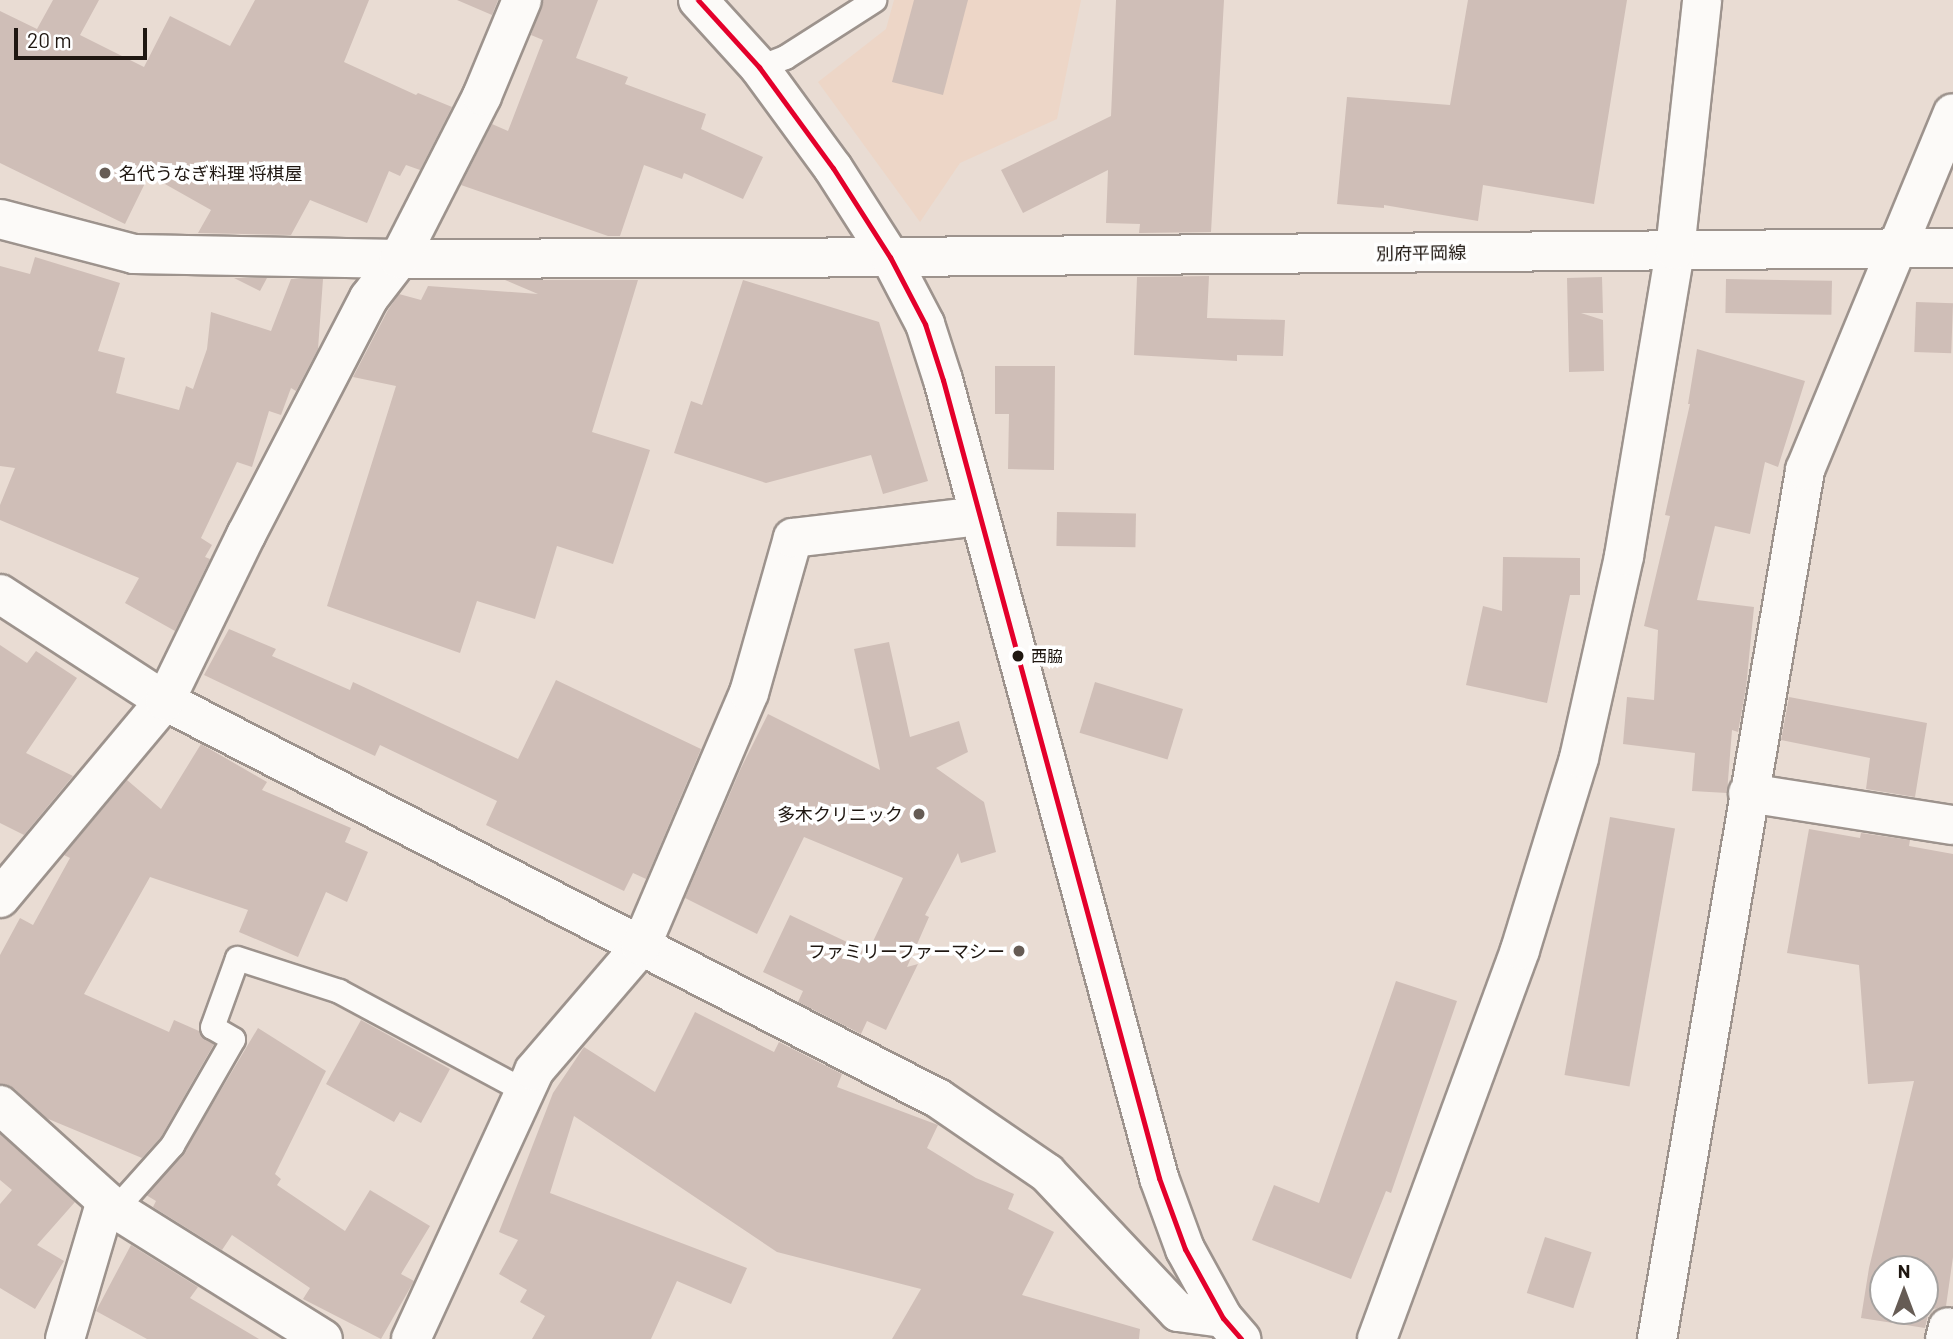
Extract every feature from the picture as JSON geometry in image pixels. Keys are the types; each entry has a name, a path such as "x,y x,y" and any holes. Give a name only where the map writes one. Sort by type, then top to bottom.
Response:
{"street":[{"path":"0,898 165,701 246,535 369,298 399,259 482,96 522,0"},
{"path":"698,0 759,67 833,168 890,257 925,324 943,380 1159,1178 1185,1249 1232,1329"},
{"path":"1377,1339 1520,950 1579,758 1624,556 1675,250 1702,0"},
{"path":"1657,1339 1805,470 1953,113"},
{"name":"別府平岡線","path":"0,219 134,254 399,259 1953,248"},
{"path":"411,1339 534,1071 641,946 749,693 793,538 979,516"},
{"path":"0,594 165,701 939,1099 1047,1173 1178,1312 1232,1329"},
{"path":"1748,793 1953,825"},
{"path":"0,1105 110,1205 323,1339"},
{"path":"65,1339 110,1205"}],"lane":[{"path":"759,67 785,57 874,0"},
{"path":"110,1205 172,1145 233,1039 212,1027 237,958 339,991 525,1091"}],"shaded area":[{"path":"894,0 1081,0 1057,119 960,163 920,222 818,82 886,29"}],"building":[{"path":"53,0 99,0 80,35 144,67 170,16 230,46 255,0 369,0 344,62 416,95 418,93 452,107 420,170 406,165 400,176 389,171 367,223 310,200 291,235 198,233 211,210 149,175 125,224 0,163 0,11 37,29"},
{"path":"457,0 498,0 492,15"},
{"path":"543,0 598,0 576,58 628,77 625,84 706,114 701,129 763,157 743,199 684,173 682,179 644,165 620,236 608,236 461,185 492,124 508,131 543,40 531,35"},
{"path":"914,0 968,0 943,95 892,82"},
{"path":"1116,0 1224,0 1211,232 1139,233 1140,224 1106,223 1108,170 1023,213 1001,170 1111,116"},
{"path":"1468,0 1627,0 1594,204 1483,185 1478,221 1384,205 1384,208 1337,204 1347,97 1450,105"},
{"path":"35,257 120,283 98,351 125,358 116,393 179,410 186,386 193,389 207,349 211,312 271,331 291,279 323,279 318,349 296,391 291,388 281,415 269,411 252,467 237,462 201,538 212,545 205,557 210,559 175,631 125,603 139,578 0,520 0,505 15,468 0,466 0,266 30,274"},
{"path":"1209,276 1207,318 1285,320 1283,356 1237,355 1237,361 1134,355 1137,277"},
{"path":"1602,277 1603,313 1581,313 1603,320 1604,371 1569,372 1567,278"},
{"path":"234,278 267,278 260,291"},
{"path":"1726,279 1832,281 1831,315 1725,313"},
{"path":"505,280 638,280 592,432 650,450 613,564 557,546 535,619 477,601 460,653 327,606 396,386 353,377 399,294 421,300 428,286 538,294"},
{"path":"743,280 879,322 928,481 883,494 871,455 766,483 674,453 691,401 702,405"},
{"path":"1916,302 1953,303 1951,353 1914,352"},
{"path":"1697,349 1805,381 1778,467 1765,462 1750,534 1715,526 1697,600 1754,607 1746,688 1738,732 1732,730 1727,793 1692,791 1695,753 1623,744 1627,697 1654,700 1658,630 1644,626 1670,516 1665,515 1690,404"},
{"path":"995,366 1055,366 1054,470 1008,469 1009,414 995,414"},
{"path":"1057,512 1136,513 1135,547 1056,546"},
{"path":"1503,557 1580,558 1580,595 1570,595 1547,703 1466,685 1483,606 1502,611"},
{"path":"229,629 276,649 272,656 350,690 353,682 518,759 556,680 701,749 646,879 633,873 624,891 486,825 497,801 380,745 375,756 204,675"},
{"path":"889,642 910,737 959,721 968,752 936,768 984,802 996,852 961,863 958,853 925,915 929,917 907,967 918,964 886,1030 867,1021 861,1034 798,1002 803,991 763,972 790,915 868,952 903,878 804,837 757,934 685,898 741,768 768,714 880,770 854,649"},
{"path":"0,645 27,663 36,651 77,678 26,753 73,776 24,835 0,823"},
{"path":"1095,682 1183,709 1167,760 1080,733"},
{"path":"1789,697 1927,723 1915,797 1866,789 1870,758 1781,740"},
{"path":"201,744 267,782 262,790 351,828 345,842 368,852 347,902 326,892 298,957 239,932 248,910 150,877 84,994 169,1032 174,1020 199,1031 214,1044 161,1137 142,1158 46,1118 15,1089 0,1084 0,955 20,918 33,925 70,858 64,855 127,780 161,809"},
{"path":"1610,817 1675,828 1630,1086 1565,1075"},
{"path":"1809,829 1860,838 1861,833 1910,840 1909,846 1953,854 1953,1257 1946,1306 1939,1308 1939,1255 1872,1255 1914,1081 1868,1084 1859,965 1787,953"},
{"path":"1396,981 1457,1001 1391,1193 1386,1191 1351,1279 1252,1240 1274,1185 1319,1203"},
{"path":"695,1012 774,1052 779,1042 842,1074 837,1087 938,1125 927,1148 976,1178 1014,1194 1008,1209 1054,1232 1022,1295 1140,1329 1139,1339 892,1339 921,1289 777,1252 574,1116 550,1193 747,1268 731,1304 677,1281 651,1339 532,1339 545,1316 520,1302 527,1290 499,1274 518,1240 499,1232 553,1093 584,1047 655,1092"},
{"path":"361,1020 450,1069 421,1123 400,1112 394,1122 326,1084"},
{"path":"258,1028 326,1071 275,1174 281,1179 277,1185 345,1231 370,1190 430,1226 401,1274 414,1281 381,1339 303,1299 310,1288 232,1235 222,1250 153,1207 156,1201 146,1195 184,1152"},
{"path":"0,1134 75,1202 37,1245 64,1261 35,1309 0,1288 0,1204 12,1190 0,1180"},
{"path":"1545,1237 1592,1252 1573,1308 1527,1293"},
{"path":"131,1245 198,1287 190,1298 259,1339 147,1339 96,1311"},
{"path":"1869,1268 1869,1319 1861,1318"}],"transit line":[{"path":"698,0 759,67 833,168 890,257 925,324 943,380 1159,1178 1185,1249 1223,1318 1241,1339"}],"place":[{"name":"名代うなぎ料理 将棋屋","path":"105,173"},
{"name":"西脇","path":"1018,656"},
{"name":"多木クリニック","path":"919,814"},
{"name":"ファミリーファーマシー","path":"1019,951"}]}
